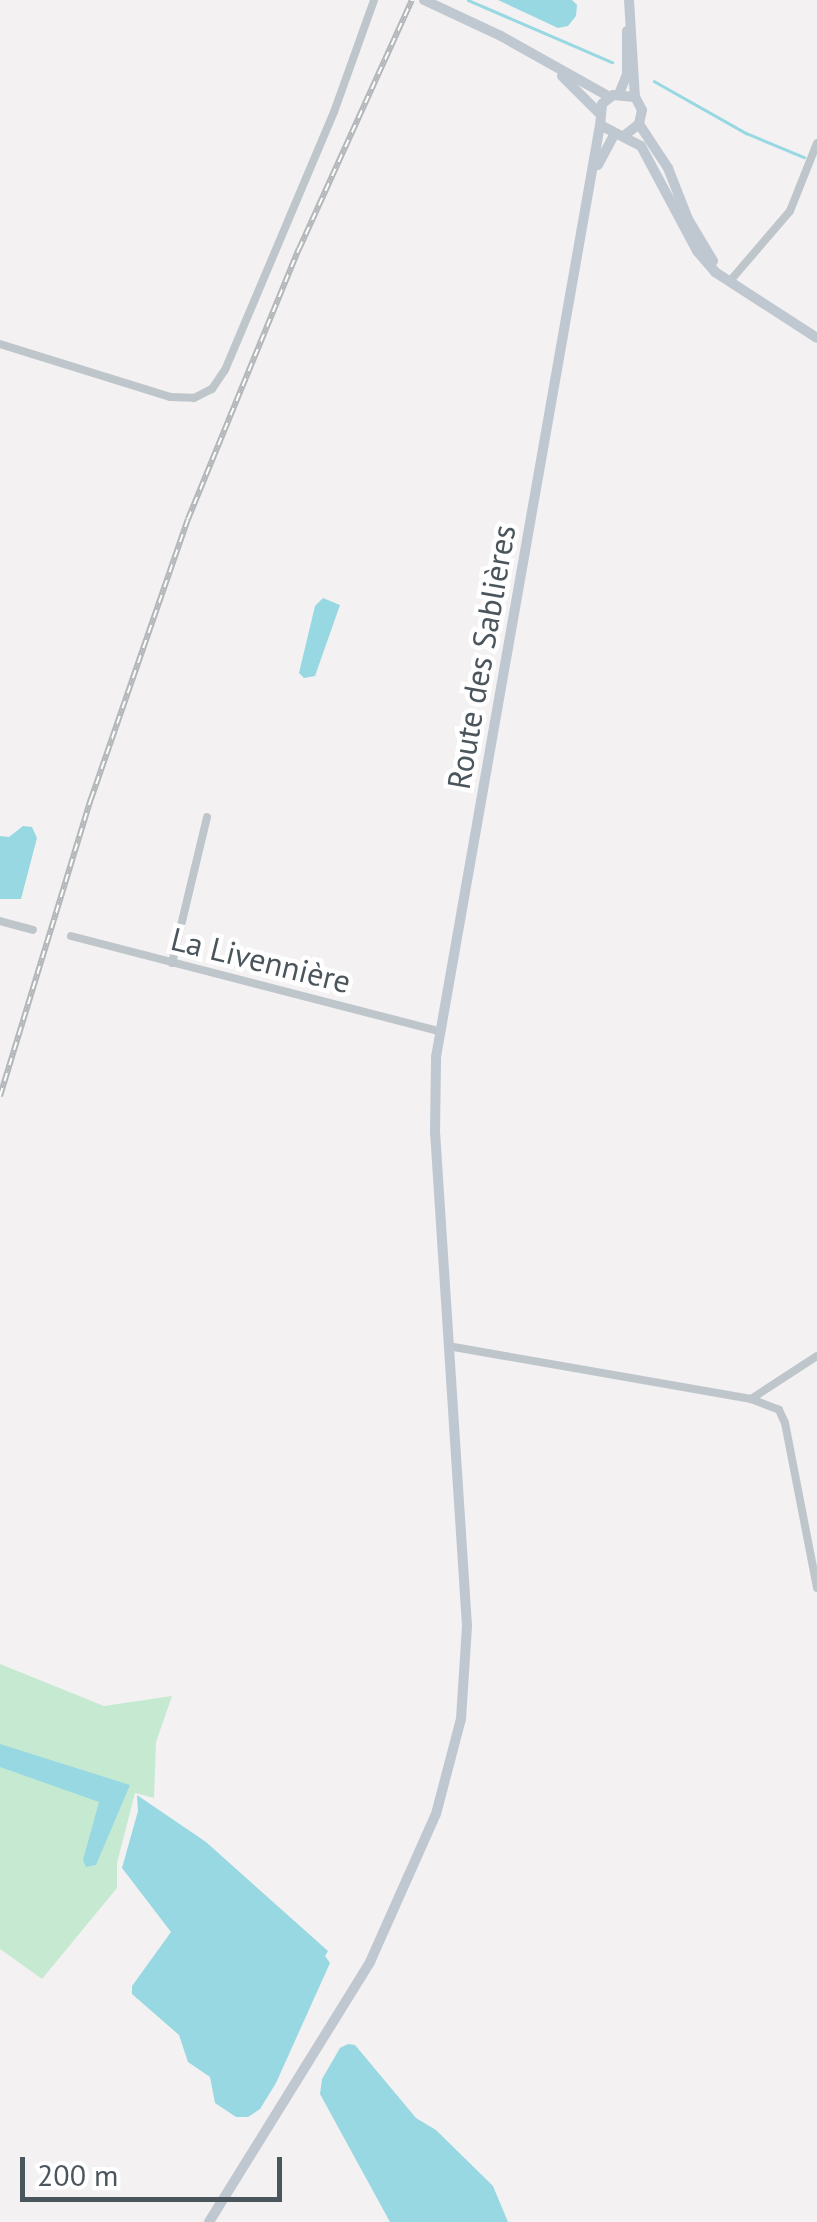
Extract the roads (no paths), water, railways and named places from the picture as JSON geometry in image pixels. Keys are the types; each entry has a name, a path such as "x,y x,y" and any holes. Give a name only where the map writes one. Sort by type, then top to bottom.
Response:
{"street":[{"path":"0,344 170,398 188,399 212,389 225,370 334,112 376,0"},
{"path":"424,0 614,95 635,98"},
{"path":"599,113 627,74 628,0"},
{"path":"628,0 635,98 642,110 639,124 668,168 695,231 730,282"},
{"path":"542,60 599,113 600,126 638,142 696,252 730,282 817,338"},
{"path":"619,135 639,124"},
{"name":"Route des Sablières","path":"209,2222 370,1962 436,1814 452,1762 468,1658 435,1133 439,1031 600,126"},
{"name":"Route des Sablières","path":"590,190 601,156 619,135"},
{"path":"730,282 790,211 817,143"},
{"path":"172,963 207,817"},
{"path":"0,921 33,930"},
{"name":"La Livennière","path":"71,936 439,1031"},
{"path":"448,1346 751,1399 779,1410"},
{"path":"751,1399 817,1356"},
{"path":"780,1382 776,1397 817,1588"}],"water":[{"path":"498,0 572,0 577,5 576,16 568,26 558,28"},
{"path":"323,598 340,605 315,676 304,678 299,673 315,606"},
{"path":"23,826 32,827 37,838 21,899 0,899 0,836 9,837"},
{"path":"0,1744 130,1785 96,1865 86,1867 83,1860 99,1802 0,1767"},
{"path":"137,1795 206,1842 328,1951 325,1956 330,1963 276,2083 260,2109 248,2117 236,2117 215,2103 210,2077 188,2062 179,2035 132,1994 132,1986 171,1932 122,1868 138,1811"},
{"path":"355,2045 416,2118 436,2130 493,2186 508,2222 390,2222 320,2094 322,2079 340,2048"}],"waterway":[{"path":"468,0 612,62"},
{"path":"654,81 746,133 804,157"}],"railway":[{"path":"0,1096 91,799 188,519 299,249 412,0"}]}
